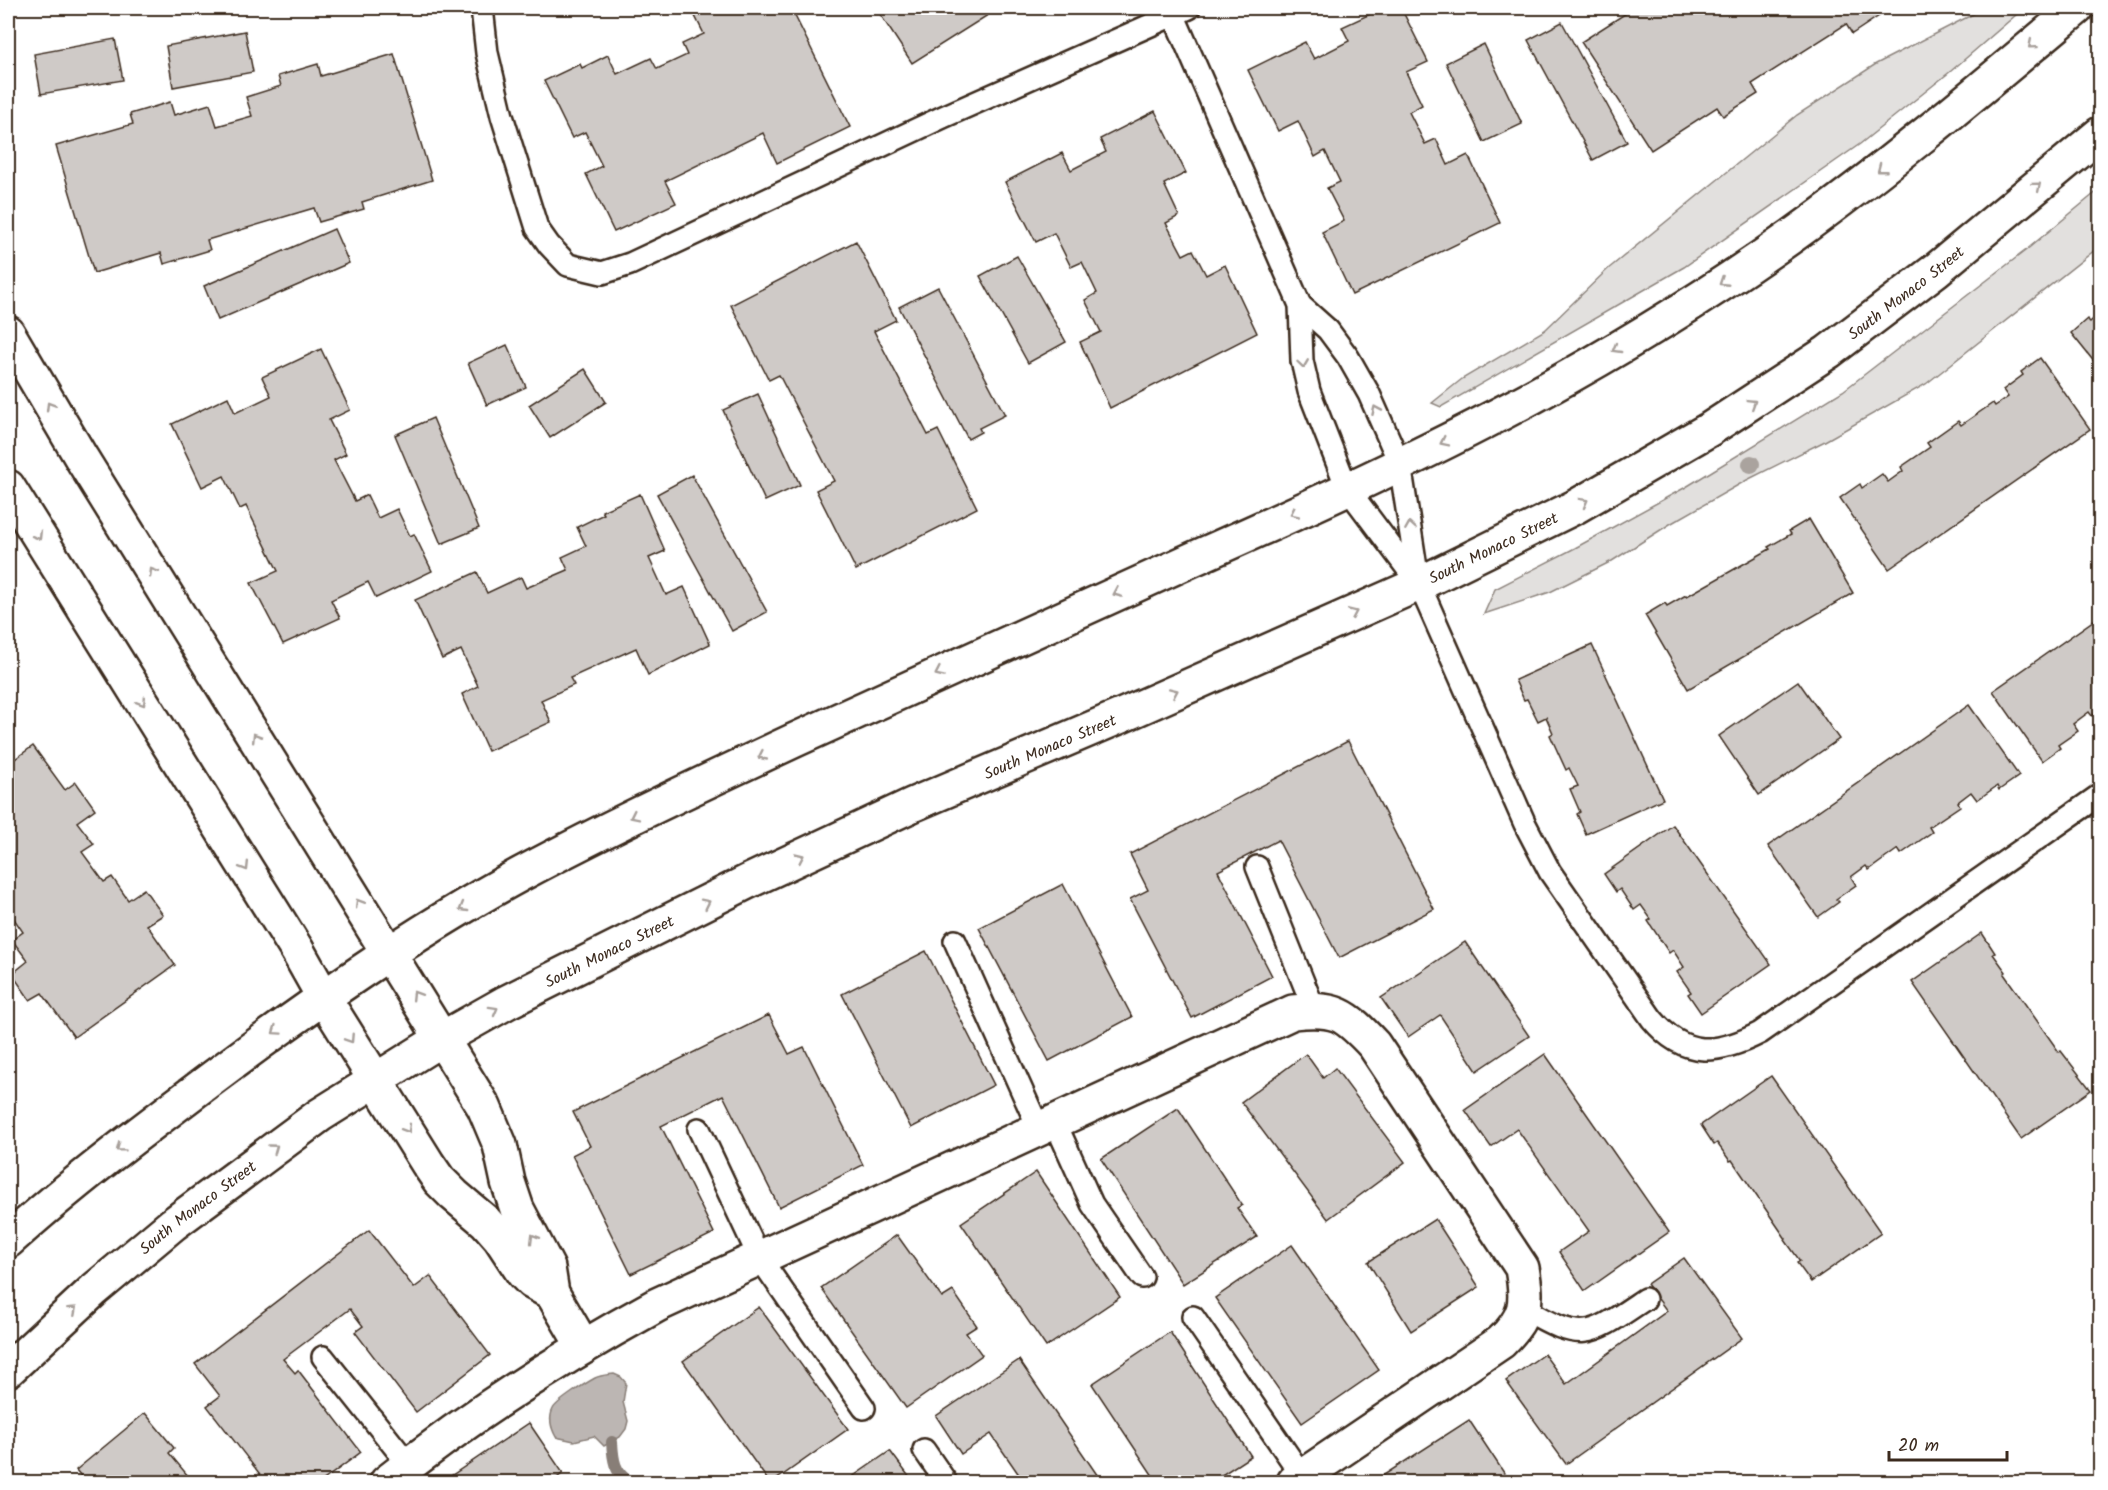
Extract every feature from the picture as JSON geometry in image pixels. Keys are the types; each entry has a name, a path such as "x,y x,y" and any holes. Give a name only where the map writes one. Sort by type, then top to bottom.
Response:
{"main road":[{"path":"8,1241 100,1162 259,1042 390,953 518,876 627,819 1400,464 1540,393 1666,320 1751,264 1880,170 2077,8"},
{"name":"South Monaco Street","path":"8,1370 94,1290 173,1224 320,1115 443,1038 507,1002 747,882 892,814 1419,584 1575,507 1760,398 1836,346 1895,302 2100,134"},
{"path":"8,333 82,459 443,1038 491,1121 500,1145 508,1182 521,1216 545,1260 552,1293 583,1346"},
{"path":"8,486 438,1180 486,1221 532,1282 552,1293"},
{"path":"398,1476 517,1387 583,1346 657,1305 1293,1012 1314,1010 1339,1013 1357,1026 1374,1045 1522,1268 1525,1309 1516,1327 1501,1342 1298,1480"}],"lane":[{"path":"482,8 487,53 502,116 537,228 568,265 602,273 630,264 943,117 1181,11 1300,306 1302,361 1309,391 1347,488 1419,584 1525,824 1550,872 1652,1019 1666,1035 1689,1047 1719,1048 1747,1040 1760,1033 2100,795"},
{"path":"1300,306 1328,330 1348,357 1369,394 1400,464 1419,584"},
{"path":"1257,867 1314,1010"},
{"path":"955,941 1047,1125 1092,1204 1142,1277"},
{"path":"699,1129 759,1257 864,1408"},
{"path":"1525,1309 1565,1330 1588,1331 1609,1324 1645,1299"},
{"path":"1192,1317 1298,1480"},
{"path":"323,1356 398,1476"},
{"path":"924,1450 946,1482"}],"shaded area":[{"path":"1985,8 2024,8 1951,71 1860,144 1684,267 1441,407 1432,403 1462,379 1545,330 1608,269 1797,115 1876,64"},
{"path":"2100,189 2100,246 1926,384 1823,442 1747,480 1670,524 1612,561 1550,592 1484,614 1495,589 1686,487 1843,391 2025,251"},
{"path":"614,1374 626,1383 623,1402 628,1421 620,1437 604,1446 594,1436 574,1441 556,1437 550,1420 555,1406 595,1378"}],"building":[{"path":"701,8 791,8 850,127 777,163 763,133 665,181 676,203 614,232 586,174 602,166 585,132 572,138 544,81 580,64 582,68 608,55 617,74 651,58 657,69 687,55 682,44 704,34 693,12"},
{"path":"876,8 999,8 912,63"},
{"path":"1383,8 1401,8 1428,62 1406,72 1422,105 1409,112 1425,144 1436,139 1448,165 1468,155 1500,223 1352,295 1322,232 1344,221 1327,188 1340,182 1325,151 1315,157 1298,121 1278,131 1248,70 1305,42 1314,59 1349,41 1342,27"},
{"path":"1634,8 1891,8 1852,34 1846,24 1752,84 1758,94 1723,116 1717,107 1651,150 1581,42"},
{"path":"1562,22 1627,142 1593,160 1528,40"},
{"path":"245,31 253,72 173,87 166,46"},
{"path":"115,39 123,80 41,94 34,54"},
{"path":"1484,44 1522,124 1484,142 1446,63"},
{"path":"394,54 432,180 362,202 364,209 319,222 314,208 207,240 210,250 164,264 161,253 94,273 56,146 133,124 130,114 170,102 174,115 210,104 217,126 252,116 246,97 281,86 278,76 318,64 321,76"},
{"path":"1155,111 1186,173 1164,184 1179,216 1166,223 1183,255 1193,250 1206,275 1225,265 1257,333 1110,408 1080,342 1101,332 1085,300 1097,293 1082,262 1071,267 1054,233 1036,242 1005,182 1062,153 1071,170 1106,152 1100,139"},
{"path":"334,229 349,263 218,320 204,286"},
{"path":"856,241 896,320 874,331 928,435 938,430 977,508 856,570 816,490 834,481 779,375 769,380 731,305"},
{"path":"1017,256 1066,342 1028,363 980,276"},
{"path":"938,287 1005,415 979,428 981,432 968,439 899,307"},
{"path":"2100,313 2100,369 2071,333 2087,319 2090,322"},
{"path":"507,345 526,387 487,405 468,363"},
{"path":"321,349 350,410 329,420 346,454 334,460 355,501 367,495 378,518 397,509 410,536 414,534 432,571 376,598 368,582 331,600 340,618 283,644 251,583 278,571 246,506 240,509 224,476 202,487 172,424 228,397 235,413 271,396 262,377"},
{"path":"2040,358 2090,429 1889,569 1840,498 1860,484 1862,488 1882,474 1888,482 1903,471 1901,467 1930,447 1927,443 1958,421 1961,425 1993,403 1995,406 2008,397 2003,390 2023,375 2021,372"},
{"path":"585,369 606,402 550,438 529,405"},
{"path":"758,394 800,485 765,501 723,410"},
{"path":"433,418 479,528 441,544 395,435"},
{"path":"692,475 767,612 732,631 657,494"},
{"path":"640,494 665,551 649,558 666,595 684,587 710,644 648,675 636,648 570,678 574,685 541,700 551,722 488,751 462,694 478,686 461,650 442,659 415,600 477,572 487,593 521,577 526,588 568,570 562,557 586,546 577,527 604,514 602,511"},
{"path":"1809,519 1853,593 1688,689 1645,615 1665,603 1667,606 1687,596 1770,549 1768,547 1791,534 1789,531"},
{"path":"2100,616 2100,709 2092,716 2089,712 2073,724 2078,731 2058,745 2060,748 2042,761 1993,691"},
{"path":"1592,645 1663,799 1586,834 1570,789 1578,786 1569,768 1566,770 1550,735 1553,733 1546,717 1538,721 1527,699 1524,700 1515,680"},
{"path":"1798,681 1839,739 1759,795 1719,736"},
{"path":"1969,705 2019,776 1999,790 1997,786 1977,800 1971,792 1958,802 1960,806 1929,827 1932,832 1901,854 1898,849 1869,870 1866,866 1851,877 1856,885 1836,899 1839,902 1818,917 1768,846"},
{"path":"1348,741 1434,909 1339,958 1278,840 1218,871 1272,976 1192,1018 1130,899 1148,890 1130,854"},
{"path":"33,746 65,790 76,782 95,809 77,822 94,844 82,852 104,882 112,877 128,900 144,889 163,915 147,925 175,965 74,1037 42,993 30,1000 12,974 28,961 12,940 23,932 8,910 8,764"},
{"path":"1673,825 1771,964 1701,1013 1688,994 1691,992 1677,972 1684,967 1673,950 1669,953 1648,921 1651,919 1641,905 1634,910 1620,889 1616,892 1604,874"},
{"path":"1063,884 1132,1017 1049,1061 979,928"},
{"path":"1982,933 2006,972 2004,974 2059,1052 2061,1051 2091,1090 2021,1139 1912,982"},
{"path":"1465,942 1529,1036 1477,1071 1440,1015 1408,1037 1381,998"},
{"path":"926,951 994,1085 911,1128 842,994"},
{"path":"769,1015 789,1054 804,1047 863,1165 779,1207 723,1095 661,1126 714,1233 631,1274 572,1155 590,1146 573,1112"},
{"path":"1306,1054 1323,1078 1335,1068 1405,1162 1328,1219 1241,1102"},
{"path":"1545,1054 1669,1232 1585,1291 1559,1252 1589,1231 1517,1129 1491,1147 1465,1110"},
{"path":"1771,1076 1881,1233 1811,1282 1797,1263 1800,1261 1786,1239 1732,1160 1730,1161 1717,1143 1714,1145 1701,1125"},
{"path":"1178,1108 1242,1205 1237,1208 1257,1237 1183,1284 1101,1159"},
{"path":"1036,1172 1120,1297 1046,1347 961,1223"},
{"path":"1435,1219 1479,1287 1411,1331 1368,1262"},
{"path":"369,1230 414,1288 430,1276 490,1355 416,1412 355,1332 363,1326 350,1309 283,1359 295,1373 298,1370 361,1452 321,1482 266,1482 207,1406 220,1396 195,1364"},
{"path":"897,1235 942,1298 953,1291 977,1326 966,1333 982,1355 906,1408 821,1288"},
{"path":"1292,1245 1379,1370 1302,1423 1215,1298"},
{"path":"1684,1258 1742,1338 1566,1464 1506,1381 1544,1354 1566,1384 1667,1311 1647,1284"},
{"path":"759,1307 848,1429 773,1482 769,1482 683,1361"},
{"path":"1170,1332 1251,1456 1211,1482 1157,1482 1092,1384"},
{"path":"1019,1360 1102,1482 1024,1482 991,1434 961,1454 936,1416"},
{"path":"145,1413 174,1448 169,1453 189,1477 182,1482 86,1482 76,1470"},
{"path":"1469,1420 1510,1482 1373,1482"},
{"path":"529,1423 563,1473 557,1478 560,1482 442,1482"},
{"path":"890,1451 913,1482 845,1482"}],"waterway":[{"path":"612,1442 614,1460 618,1470 630,1482"}]}
